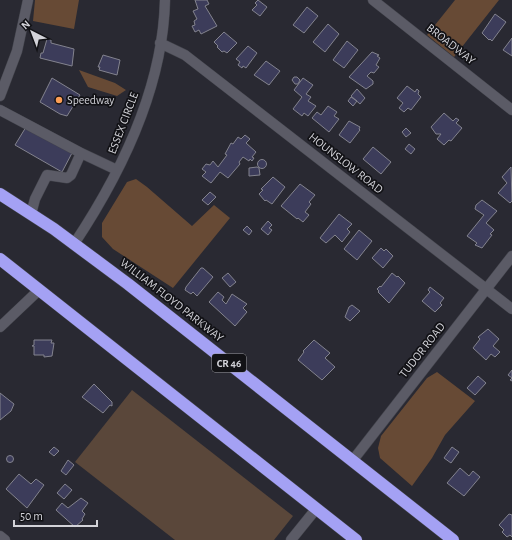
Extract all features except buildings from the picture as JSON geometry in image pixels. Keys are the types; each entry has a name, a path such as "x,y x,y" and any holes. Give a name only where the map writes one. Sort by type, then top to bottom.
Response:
{"highway":[{"name":"WILLIAM FLOYD PARKWAY","path":"0,194 74,244 156,305 453,540"},
{"path":"0,259 356,540"}],"street":[{"path":"0,96 17,51 28,0"},
{"name":"ESSEX CIRCLE","path":"74,244 117,170 140,118 154,74 160,43 165,0"},
{"name":"BROADWAY","path":"373,0 512,110"},
{"name":"HOUNSLOW ROAD","path":"160,43 185,55 512,309"},
{"path":"0,110 81,153 117,170"},
{"path":"31,214 35,199 47,175 67,178 71,175 81,153"},
{"name":"TUDOR ROAD","path":"353,460 512,256"},
{"path":"0,327 38,290"},
{"path":"291,540 316,509"},
{"path":"0,536 5,540"}],"shaded area":[{"path":"35,0 79,0 74,29 33,21"},
{"path":"455,0 499,0 454,57 427,35"},
{"path":"79,70 115,83 126,90 117,96 88,87"},
{"path":"136,179 192,226 214,205 230,218 173,288 113,249 102,237 102,223 127,182"},
{"path":"437,372 475,401 445,435 432,458 412,486 380,458 378,448 381,436 427,378"},
{"path":"132,390 293,516 274,540 175,540 75,462"}],"place":[{"name":"Speedway","path":"59,100"}]}
